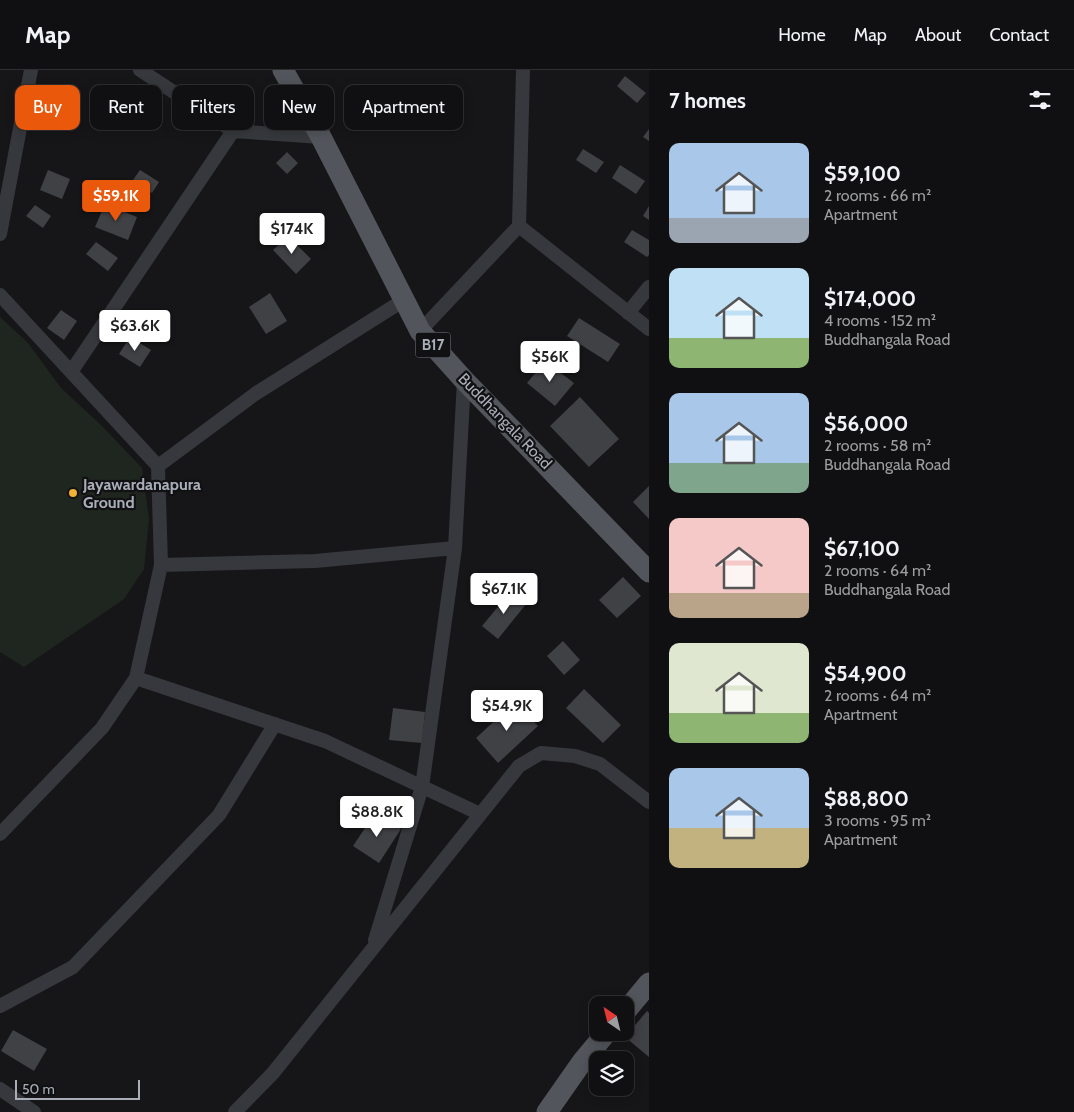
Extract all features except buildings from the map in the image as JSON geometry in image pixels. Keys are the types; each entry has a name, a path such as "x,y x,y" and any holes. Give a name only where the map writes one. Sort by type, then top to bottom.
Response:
{"main road":[{"name":"Buddhangala Road","path":"283,70 321,137 420,331 464,380 649,572"},
{"path":"634,1001 649,983"},
{"path":"547,1112 582,1062 600,1041"}],"street":[{"path":"0,234 31,70"},
{"path":"140,70 233,131 321,137"},
{"path":"420,331 519,226 523,70"},
{"path":"71,372 233,131"},
{"path":"519,226 649,330"},
{"path":"628,313 649,287"},
{"path":"0,295 158,466 161,565 136,678 102,728 0,834"},
{"path":"158,466 255,394 404,300"},
{"path":"372,948 422,787 455,548 464,380"},
{"path":"161,565 315,561 455,548"},
{"path":"136,678 325,741 480,814"},
{"path":"0,1006 74,967 219,815 275,724"},
{"path":"235,1112 273,1073 519,766 542,753 575,756 600,764 649,802"},
{"path":"0,1089 34,1112"}],"shaded area":[{"name":"Jayawardanapura Ground","path":"0,317 28,343 61,388 102,426 142,468 149,519 144,569 124,599 24,667 0,652"}],"place":[{"name":"Jayawardanapura Ground","path":"73,493"}]}
